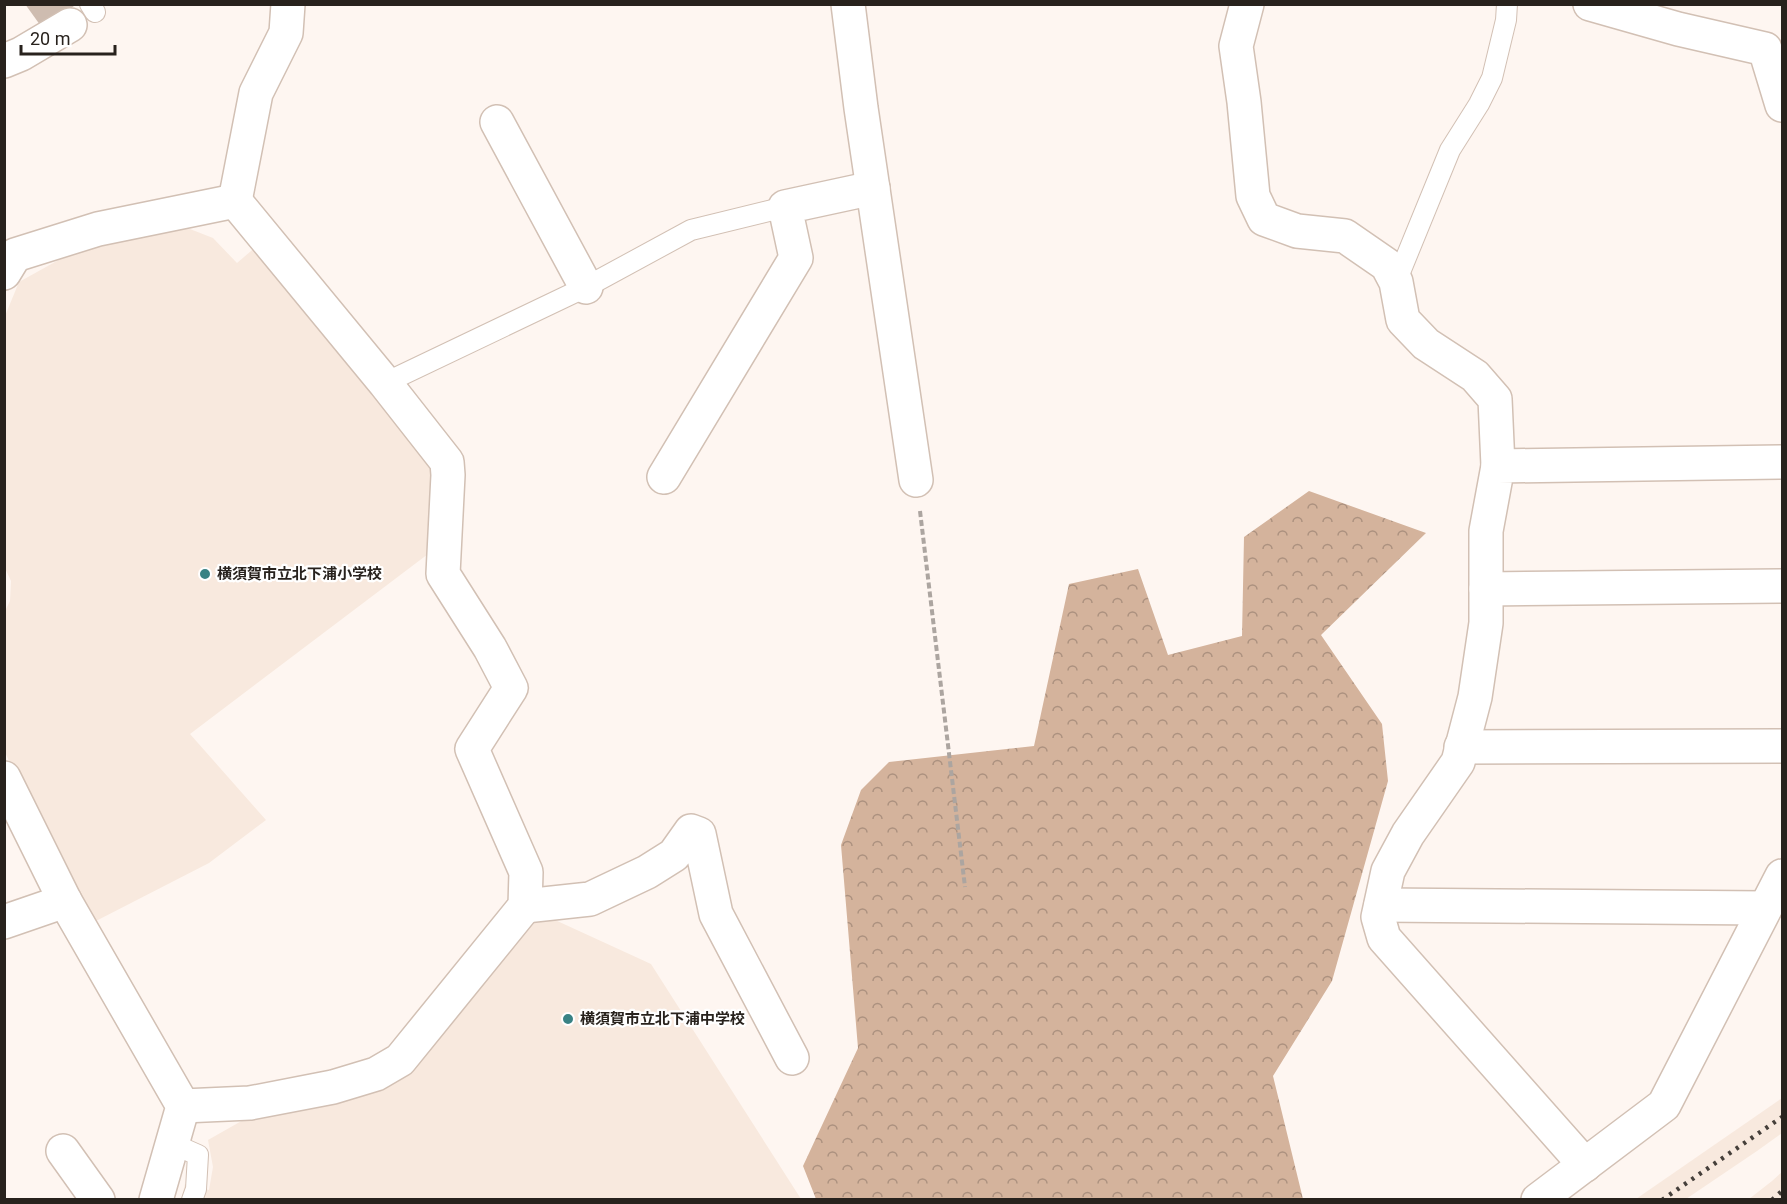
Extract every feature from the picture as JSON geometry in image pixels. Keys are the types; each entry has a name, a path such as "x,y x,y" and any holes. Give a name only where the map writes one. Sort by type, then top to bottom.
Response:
{"street":[{"path":"235,201 256,93 286,33 288,4"},
{"path":"848,4 916,478"},
{"path":"1246,4 1236,46 1254,196 1264,219 1297,231 1345,236 1387,265 1396,282 1403,320 1426,344 1475,376 1496,399 1498,466 1486,531 1486,623 1475,697 1458,762 1408,834 1388,871 1378,917 1384,938 1585,1165"},
{"path":"1590,4 1678,29 1765,49 1782,105"},
{"path":"4,61 21,54 85,14"},
{"path":"497,122 586,287"},
{"path":"664,477 796,258 785,207 873,188"},
{"path":"8,256 99,229 235,201"},
{"path":"183,1106 250,1103 333,1087 376,1074 400,1060 525,906 526,872 472,749 511,688 490,648 443,574 447,462 235,201"},
{"path":"1498,466 1782,462"},
{"path":"1486,589 1782,586"},
{"path":"1461,747 1782,746"},
{"path":"4,778 65,901 183,1106 156,1200"},
{"path":"525,906 590,899 646,872 674,855 691,831 699,834 716,914 792,1058"},
{"path":"1538,1200 1664,1105 1782,876"},
{"path":"4,922 65,901"},
{"path":"1381,905 1765,908"},
{"path":"63,1150 98,1200"}],"lane":[{"path":"1396,282 1450,150 1479,104 1492,78 1506,20 1506,4"},
{"path":"385,383 586,287 691,230 785,207"},
{"path":"173,1144 198,1155 196,1189 192,1200"}],"path":[{"path":"916,478 964,887"}],"shaded area":[{"name":"横須賀市立北下浦小学校","path":"172,222 213,238 237,263 258,245 439,457 436,548 190,734 266,820 209,863 94,922 57,869 5,752 4,613 10,601 11,581 4,566 5,316 19,282 82,247"},
{"name":"横須賀市立北下浦中学校","path":"542,914 651,964 801,1199 181,1200 185,1184 209,1190 213,1167 208,1140 277,1101 400,1075"},
{"path":"1782,1098 1782,1133 1757,1151 1686,1199 1636,1199"},
{"path":"1782,1172 1782,1199 1749,1199 1772,1181"}],"green space":[{"path":"1309,491 1426,533 1321,635 1382,724 1388,781 1332,981 1273,1076 1303,1199 816,1199 803,1166 858,1048 841,845 861,790 889,762 1034,746 1069,584 1138,569 1168,655 1242,636 1244,537"}],"building":[{"path":"25,4 73,4 74,6 43,29"}],"railway":[{"path":"1662,1200 1782,1117"},
{"path":"1772,1200 1782,1191"}],"place":[{"name":"横須賀市立北下浦小学校","path":"205,574"},
{"name":"横須賀市立北下浦中学校","path":"568,1019"}]}
